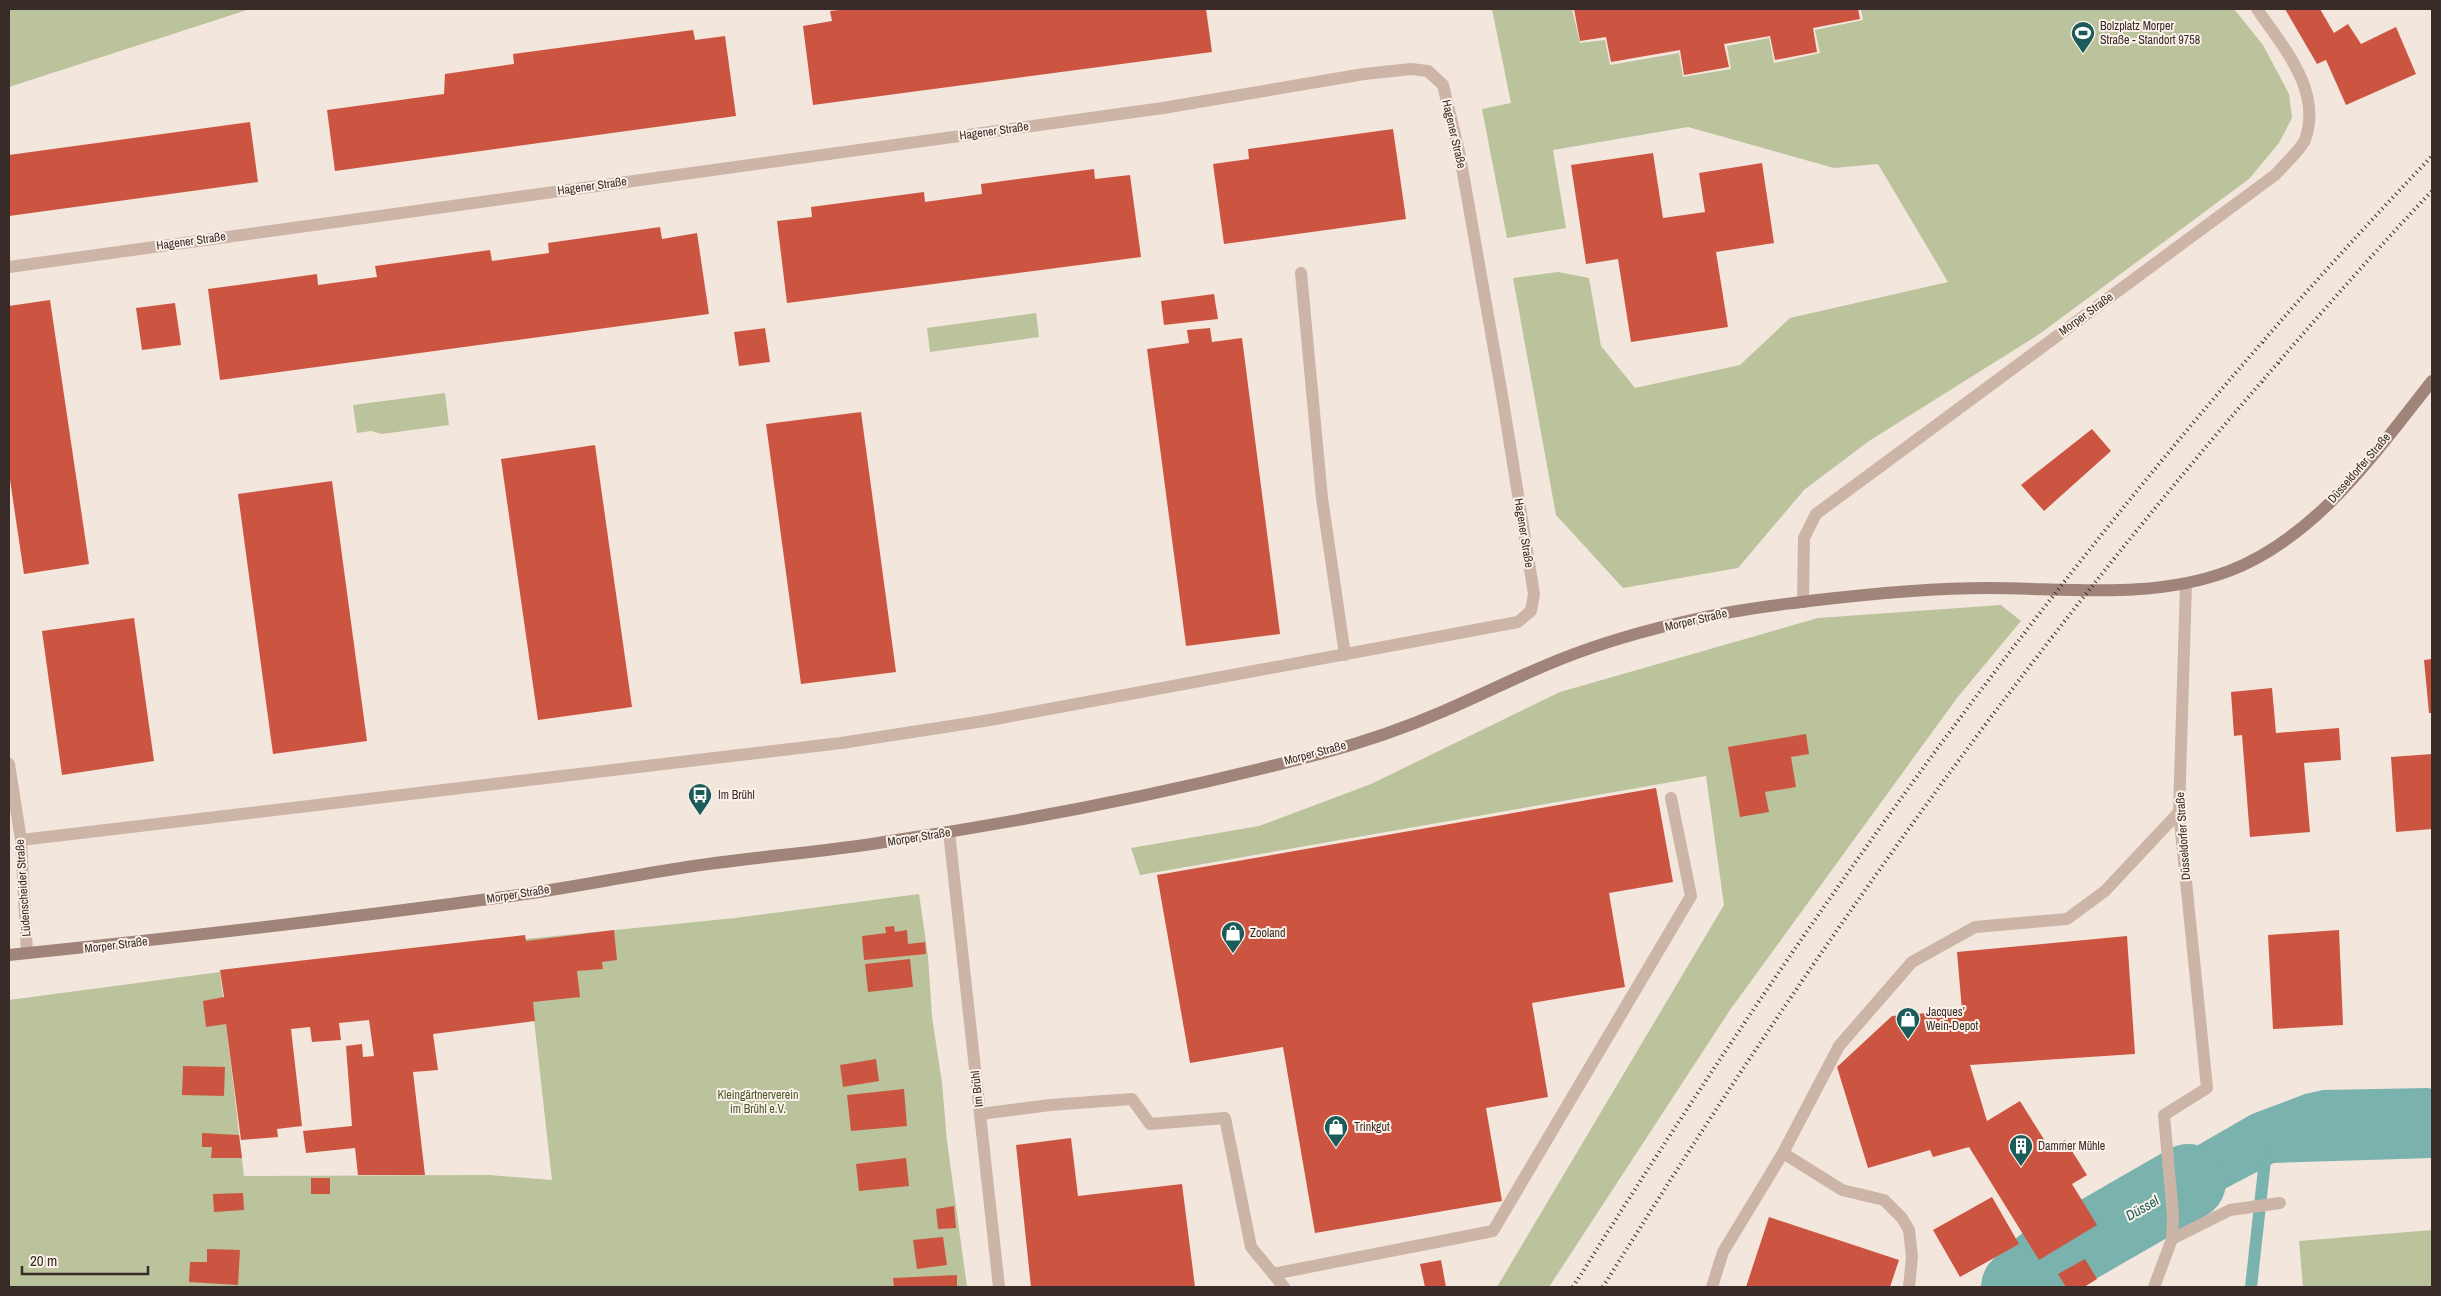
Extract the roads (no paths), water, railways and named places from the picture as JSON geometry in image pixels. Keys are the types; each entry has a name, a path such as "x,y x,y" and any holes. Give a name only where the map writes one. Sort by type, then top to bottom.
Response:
{"main road":[{"name":"Düsseldorfer Straße","path":"2252,561 2290,537 2329,503 2432,382"},
{"name":"Morper Straße","path":"9,955 95,948 509,896 682,867 876,844 1009,823 1156,792 1326,752 1410,724 1539,668 1615,640 1699,618 1864,595 1963,589 2158,589 2186,584 2224,573 2252,561"}],"street":[{"name":"Morper Straße","path":"1803,602 1804,538 1816,514 2275,174 2305,141 2310,107 2301,74 2256,9"},
{"name":"Hagener Straße","path":"9,267 1163,108 1364,74 1411,69 1428,71 1443,85 1460,156 1502,395 1534,594 1531,611 1518,622 1345,655"},
{"path":"21,840 841,743 990,720 1345,655 1322,498 1301,273"},
{"name":"Düsseldorfer Straße","path":"2172,1240 2172,1216 2164,1115 2207,1088 2179,812 2186,584"},
{"name":"Lüdenscheider Straße","path":"9,764 21,840 27,953"},
{"path":"1273,1274 1493,1231 1691,896 1672,798"},
{"path":"1712,1287 1723,1252 1783,1153 1839,1046 1912,962 1974,927 2067,919 2105,892 2179,812"},
{"name":"Im Brühl","path":"949,832 999,1287"},
{"path":"980,1114 1050,1105 1132,1099 1150,1124 1225,1118 1251,1247 1284,1287"},
{"path":"1783,1153 1842,1190 1884,1200 1902,1218 1909,1230 1912,1257 1909,1287"},
{"path":"2154,1287 2172,1240 2230,1210 2280,1203"}],"water":[{"path":"2432,1089 2432,1158 2274,1163 2173,1216 2103,1242 2096,1236 2107,1203 2139,1179 2252,1114 2305,1094 2323,1090"}],"waterway":[{"name":"Düssel","path":"2251,1287 2266,1151"},
{"name":"Düssel","path":"2019,1287 2042,1266 2188,1182"}],"railway":[{"path":"1573,1287 1767,989 1869,843 1974,699 2083,559 2195,421 2311,287 2432,156"},
{"path":"1603,1287 1677,1169 1832,937 1912,824 1995,712 2167,493 2257,387 2387,239 2432,191"}],"place":[{"name":"Bolzplatz Morper Straße - Standort 9758","path":"2083,54"},
{"name":"Im Brühl","path":"700,816"},
{"name":"Zooland","path":"1233,954"},
{"name":"Jacques’ Wein-Depot","path":"1908,1040"},
{"name":"Trinkgut","path":"1336,1148"},
{"name":"Dammer Mühle","path":"2021,1167"}],"park label":[{"name":"Kleingärtnerverein im Brühl e.V.","path":"758,1102"}]}
